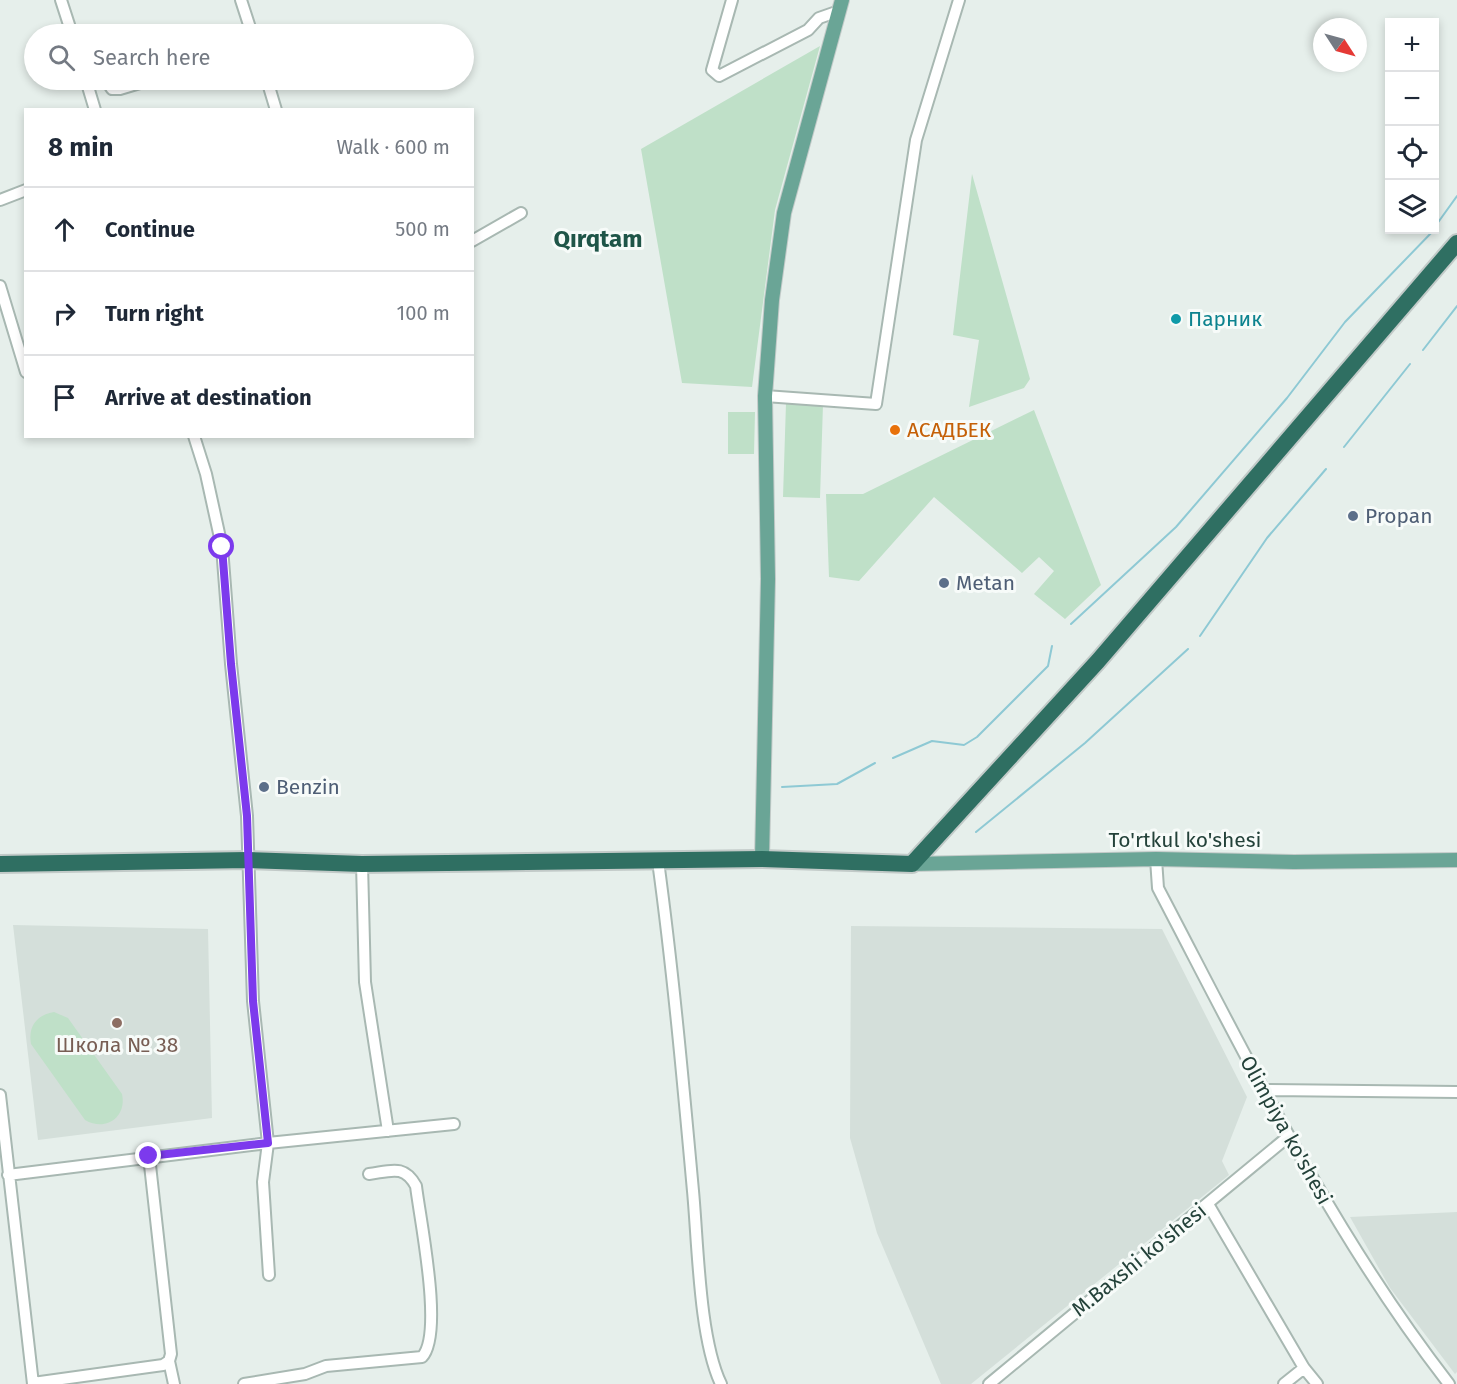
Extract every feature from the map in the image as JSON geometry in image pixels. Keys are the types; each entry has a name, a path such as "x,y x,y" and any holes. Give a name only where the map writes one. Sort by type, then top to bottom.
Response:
{"highway":[{"path":"0,864 248,860 362,864 762,859 912,864 1098,661 1457,243"}],"main road":[{"path":"762,859 768,579 765,396 771,300 784,213 841,5"},
{"name":"To'rtkul ko'shesi","path":"912,864 1156,860 1294,862 1457,860"}],"street":[{"path":"61,0 69,24"},
{"path":"241,0 249,24"},
{"path":"732,0 712,70 719,76 808,30 819,18 841,5"},
{"path":"765,396 876,404 916,140 959,0"},
{"path":"89,90 94,108"},
{"path":"270,90 275,108"},
{"path":"0,200 24,191"},
{"path":"474,240 521,213"},
{"path":"0,286 24,365"},
{"path":"195,438 206,474 222,547 231,664 247,816 253,1001 268,1143 263,1182 269,1275"},
{"name":"Olimpiya ko'shesi","path":"1156,860 1158,888 1263,1090 1345,1237 1403,1324 1449,1384"},
{"path":"658,861 678,1016 703,1308 715,1372 721,1384"},
{"path":"362,864 365,982 388,1131"},
{"path":"1263,1090 1457,1092"},
{"path":"0,1095 3,1154 8,1175 33,1383 163,1365 169,1361"},
{"path":"8,1175 149,1156 454,1124"},
{"name":"M.Baxshi ko'shesi","path":"988,1384 1289,1136"},
{"path":"149,1156 171,1354 169,1361 174,1384"},
{"path":"243,1384 305,1374 326,1366 422,1357 428,1350 432,1311 416,1186 410,1174 399,1170 369,1174"},
{"path":"1208,1204 1304,1368 1317,1384"},
{"path":"1284,1384 1304,1368"}],"shaded area":[{"name":"Школа № 38","path":"13,925 208,929 212,1118 38,1140"},
{"path":"851,926 1162,929 1247,1097 1222,1161 1229,1175 971,1384 941,1384 877,1233 850,1138"},
{"path":"1457,1212 1457,1372 1455,1374 1390,1288 1350,1217"}],"green space":[{"path":"820,46 775,210 752,387 682,383 641,149"},
{"path":"972,174 1030,379 1024,388 969,407 979,340 953,335"},
{"path":"786,403 823,404 820,498 783,497"},
{"path":"1034,410 1101,585 1065,619 1034,594 1054,571 1039,557 1022,573 934,497 859,581 829,577 826,494 863,494"},
{"path":"728,412 755,412 754,454 728,454"},
{"path":"54,1012 68,1018 122,1094 121,1109 113,1120 100,1124 85,1120 31,1044 32,1027 42,1016"}],"waterway":[{"path":"1439,221 1457,196"},
{"path":"1071,624 1176,527 1287,398 1345,322 1430,234"},
{"path":"1423,350 1457,306"},
{"path":"1344,447 1410,364"},
{"path":"1200,636 1267,538 1326,469"},
{"path":"893,758 932,741 964,745 977,737 1048,666 1052,646"},
{"path":"976,832 1085,743 1188,649"},
{"path":"782,787 837,784 875,763"}],"place":[{"name":"Парник","path":"1176,319"},
{"name":"АСАДБЕК","path":"895,430"},
{"name":"Propan","path":"1353,516"},
{"name":"Metan","path":"944,583"},
{"name":"Benzin","path":"264,787"},
{"name":"Школа № 38","path":"117,1023"}],"district":[{"name":"Qırqtam","path":"598,239"}],"route":[{"path":"149,1156 268,1143 253,1001 247,816 231,664 222,547"}]}
